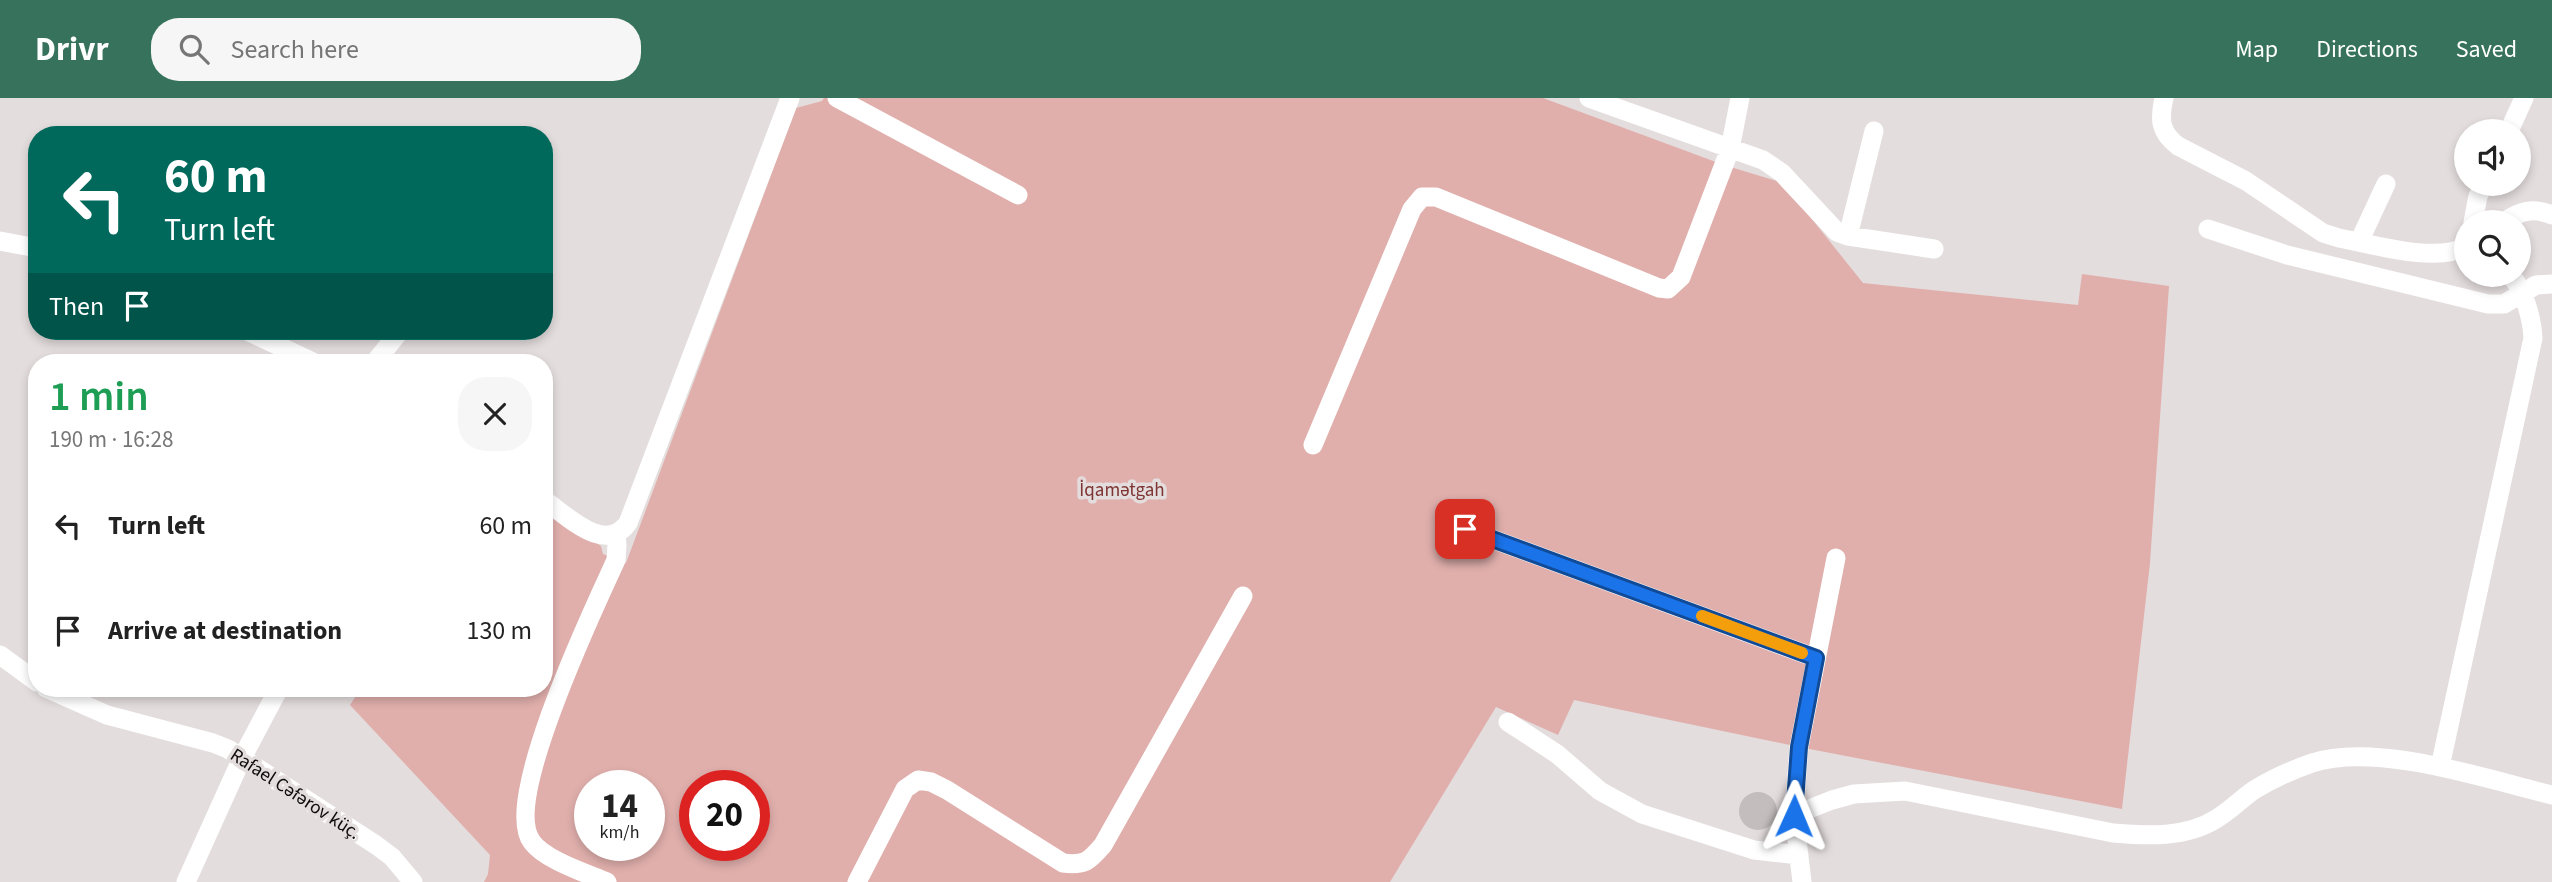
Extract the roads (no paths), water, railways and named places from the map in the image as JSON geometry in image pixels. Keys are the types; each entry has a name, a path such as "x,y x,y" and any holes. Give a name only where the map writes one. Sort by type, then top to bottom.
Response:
{"street":[{"path":"553,506 596,535 608,537 622,531 633,512 790,98"},
{"path":"837,98 1018,195"},
{"path":"1589,98 1772,165 1829,225 1848,236 1934,249"},
{"path":"1313,445 1412,209 1423,197 1436,197 1659,288 1668,289 1681,277 1730,149 1740,98"},
{"path":"2164,98 2161,126 2167,137 2178,146 2246,181 2323,233 2428,254 2454,253"},
{"path":"2514,119 2524,98"},
{"path":"1848,236 1874,131"},
{"path":"2359,242 2386,184"},
{"path":"2527,210 2552,215"},
{"path":"2208,229 2287,255 2488,304 2504,304 2536,285 2552,285"},
{"path":"0,241 28,246"},
{"path":"2440,768 2533,338 2533,327 2519,287"},
{"path":"266,340 296,354"},
{"path":"381,354 393,340"},
{"path":"1465,529 1816,658"},
{"path":"607,882 541,852 530,840 524,820 526,800 546,726 616,559 615,534"},
{"path":"1802,882 1794,816 1799,747 1836,558"},
{"path":"858,882 905,789 918,780 931,782 947,790 1063,863 1079,866 1092,858 1103,845 1243,596"},
{"path":"0,655 28,675"},
{"name":"Rafael Cəfərov küç.","path":"66,697 107,715 213,743 242,758 376,845 391,857 413,882"},
{"path":"186,882 242,758 274,697"},
{"path":"1508,722 1557,754 1600,791 1642,814 1754,850 1799,855"},
{"path":"1794,816 1854,794 1905,791 2113,833 2146,836 2186,831 2215,820 2255,790 2281,775 2314,762 2354,757 2383,758 2440,768 2552,795"}],"park label":[{"name":"İqamətgah","path":"1122,489"}]}
